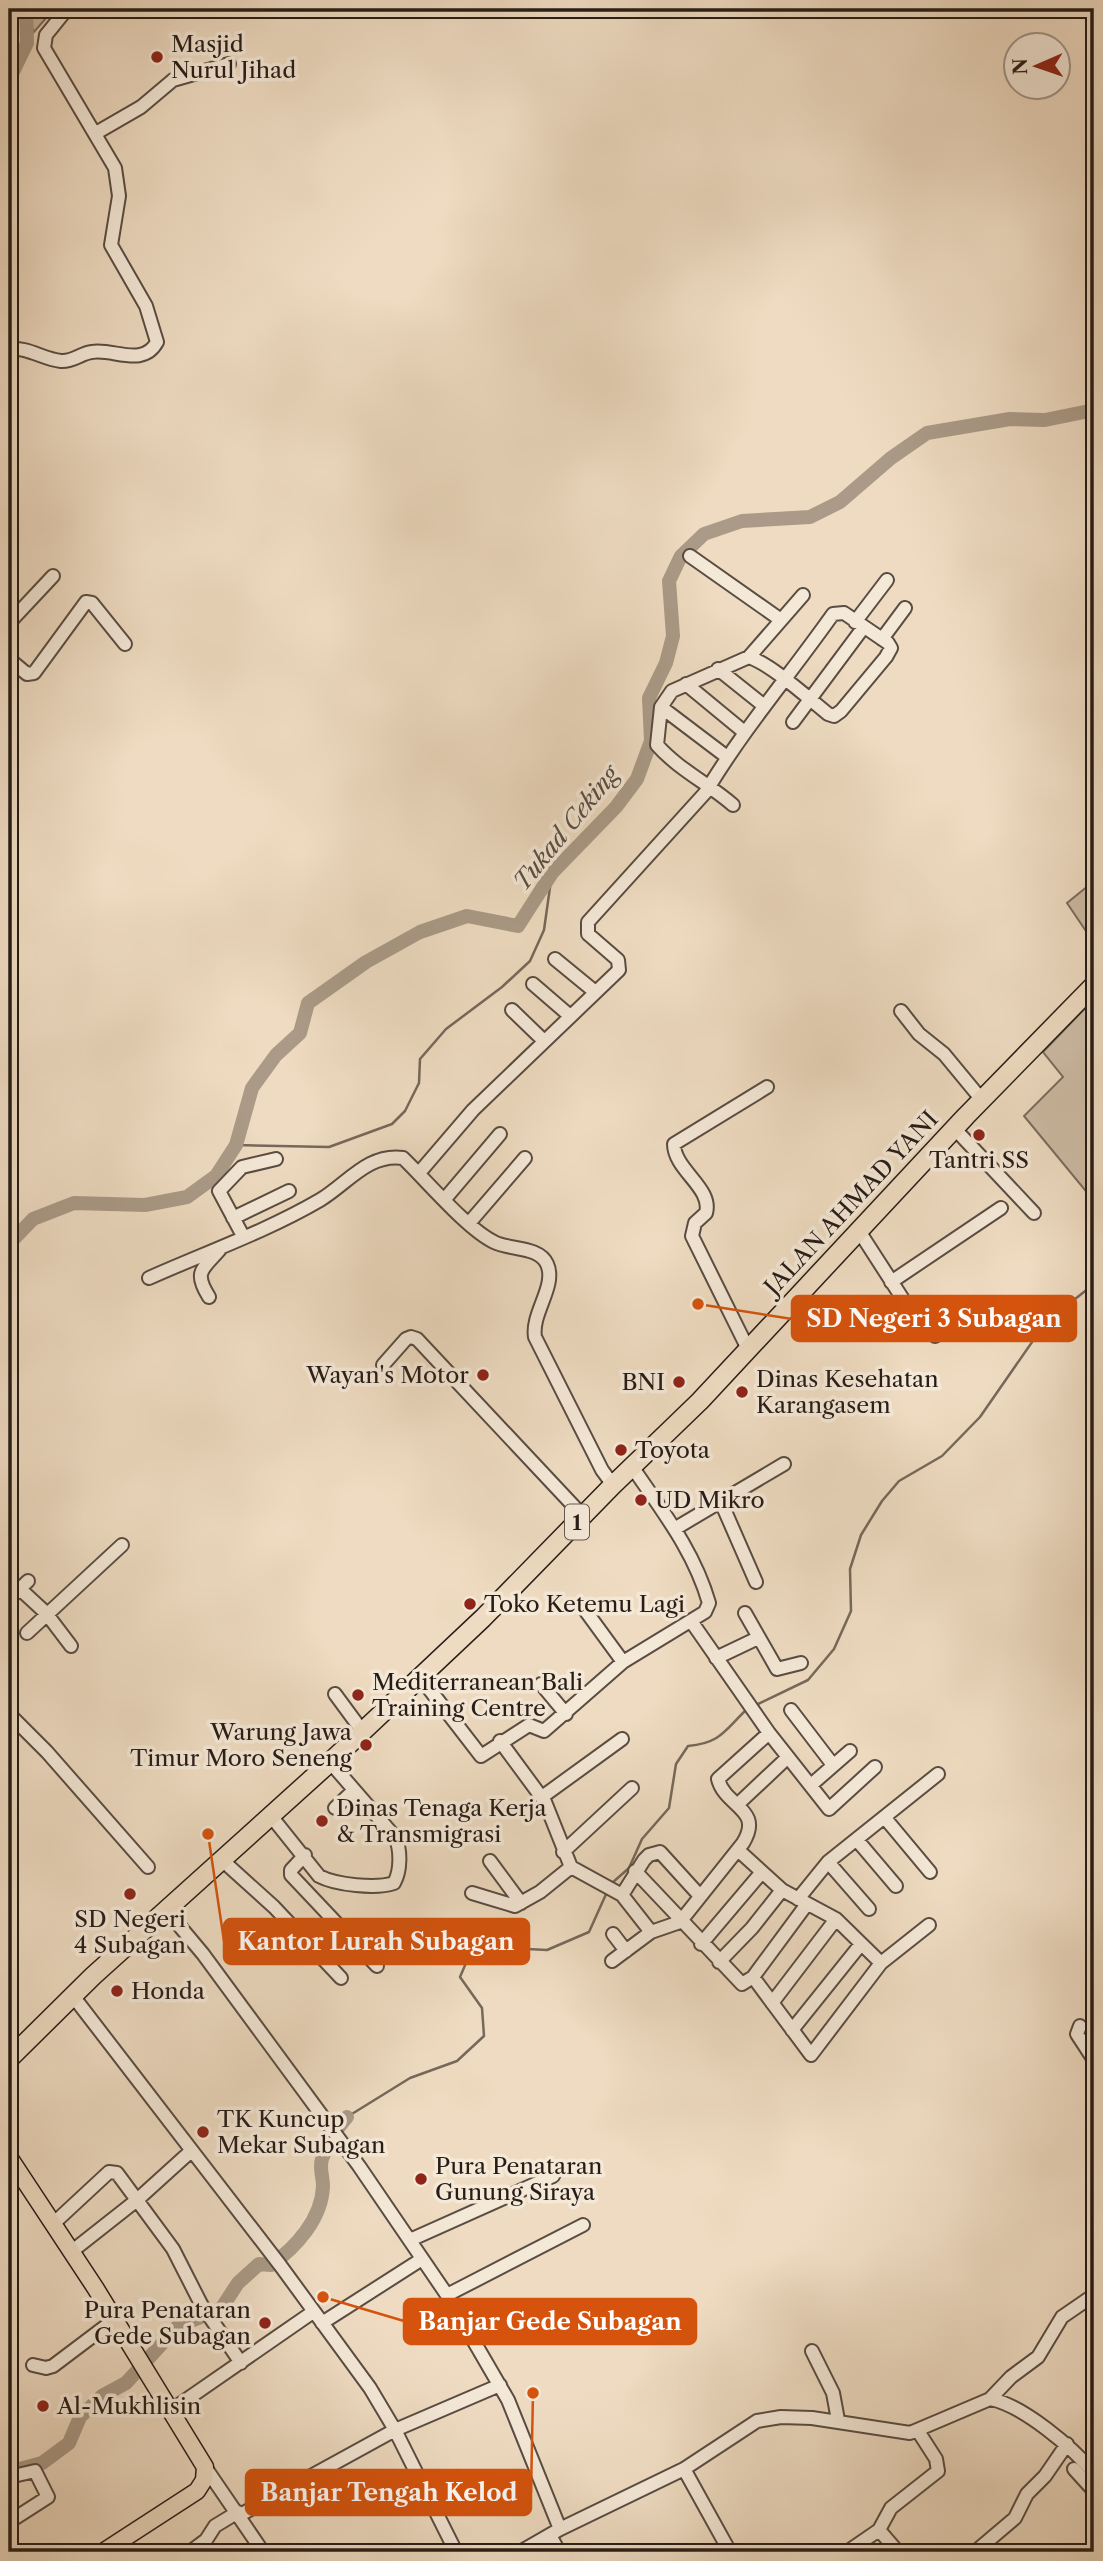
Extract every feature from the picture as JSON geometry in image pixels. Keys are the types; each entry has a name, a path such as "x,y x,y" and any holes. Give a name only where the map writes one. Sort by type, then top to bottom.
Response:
{"highway":[{"name":"JALAN AHMAD YANI","path":"9,2059 34,2032 363,1732 633,1468 954,1128 1094,985"},
{"name":"JALAN AHMAD YANI","path":"9,2045 20,2036 34,2032"}],"main road":[{"path":"9,2157 205,2467 204,2480 197,2491 103,2552"}],"street":[{"path":"9,349 26,349 63,361 94,351 127,356 142,355 157,342 151,316 139,290 113,251 118,181 109,153 78,110 44,48 46,35 67,9"},
{"path":"96,133 141,107 173,80 229,64"},
{"path":"690,556 781,620"},
{"path":"9,623 53,576"},
{"path":"793,722 887,580"},
{"path":"733,805 657,745 661,707 672,691 749,657 803,595"},
{"path":"9,659 27,674 34,673 86,602 92,603 125,645"},
{"path":"882,639 905,608"},
{"path":"419,1173 473,1110 594,991 619,970 620,965 588,934 588,922 710,785 743,731 783,680 833,614 841,612 890,645 889,653 839,714 831,715 783,680 749,657"},
{"path":"718,669 763,705"},
{"path":"686,684 743,731"},
{"path":"661,707 727,757"},
{"path":"555,959 594,991"},
{"path":"533,984 569,1015"},
{"path":"512,1010 544,1041"},
{"path":"901,1011 919,1034 944,1054 982,1100"},
{"path":"748,1349 692,1236 695,1223 706,1213 707,1201 679,1162 674,1144 767,1087"},
{"path":"954,1128 1034,1213"},
{"path":"444,1200 500,1134"},
{"path":"149,1278 320,1200 365,1166 380,1160 403,1158 444,1200 492,1241 536,1253 547,1263 549,1279 535,1320 536,1337 601,1470 613,1485"},
{"path":"470,1222 525,1158"},
{"path":"243,1236 219,1191 242,1167 276,1159"},
{"path":"233,1218 289,1191"},
{"path":"891,1282 1001,1208"},
{"path":"859,1231 905,1304 935,1336"},
{"path":"209,1297 199,1281 200,1274 225,1244"},
{"path":"383,1364 406,1339 417,1339 583,1516"},
{"path":"676,1528 784,1464"},
{"path":"420,1676 481,1756 500,1741 529,1725 544,1731 623,1662 705,1612 709,1603 696,1568 676,1528 633,1468"},
{"path":"721,1502 756,1582"},
{"path":"27,1633 122,1545"},
{"path":"9,1599 24,1585 72,1646"},
{"path":"585,1610 623,1662"},
{"path":"745,1613 779,1670 801,1663"},
{"path":"691,1621 769,1733 830,1809 875,1767"},
{"path":"716,1658 758,1638"},
{"path":"541,1684 566,1714"},
{"path":"335,1694 363,1732"},
{"path":"792,1710 834,1765"},
{"path":"9,1714 47,1752 148,1867"},
{"path":"612,1961 651,1932 680,1922 738,1850 750,1824 748,1817 718,1779 769,1733"},
{"path":"542,1797 622,1739"},
{"path":"500,1741 542,1797 570,1867 620,1894 651,1932"},
{"path":"811,1785 850,1751"},
{"path":"737,1805 788,1757"},
{"path":"271,1816 305,1855 318,1876 376,1885 396,1881 399,1849 395,1837 330,1762"},
{"path":"635,1871 741,1984 753,1977 828,1862 938,1774"},
{"path":"563,1852 632,1788"},
{"path":"335,1808 353,1791"},
{"path":"885,1818 930,1872"},
{"path":"857,1840 896,1886"},
{"path":"738,1850 782,1890 836,1919 881,1963"},
{"path":"620,1894 649,1855 660,1852 700,1896"},
{"path":"305,1855 291,1870 291,1875 377,1966"},
{"path":"222,1860 274,1908 341,1978"},
{"path":"490,1861 521,1903"},
{"path":"828,1862 869,1909"},
{"path":"472,1893 508,1906 521,1903 559,1879 570,1867"},
{"path":"701,1944 762,1871"},
{"path":"719,1962 782,1890"},
{"path":"167,1911 203,1954 447,2295 500,2385 555,2532 559,2552"},
{"path":"772,2003 836,1919"},
{"path":"753,1977 811,2055 881,1963 929,1926"},
{"path":"613,1934 626,1951"},
{"path":"792,2030 861,1944"},
{"path":"73,1996 190,2152 280,2265 370,2388 395,2430 456,2552"},
{"path":"1080,2026 1077,2034 1094,2060"},
{"path":"71,2252 137,2200 190,2152"},
{"path":"53,2224 108,2172 117,2173 173,2249 201,2304 241,2363"},
{"path":"410,2240 553,2176"},
{"path":"447,2295 583,2225"},
{"path":"170,2411 241,2363 422,2259"},
{"path":"520,2552 684,2469 757,2421 781,2417 838,2420 901,2432 918,2431 990,2399 1011,2377 1038,2357 1062,2317 1094,2295"},
{"path":"33,2364 46,2368 53,2366 114,2320"},
{"path":"811,2351 833,2393 838,2420"},
{"path":"190,2552 206,2540 215,2526 239,2513 395,2430 500,2385"},
{"path":"990,2399 1008,2407 1067,2444 1094,2473"},
{"path":"847,2552 878,2530 891,2508 938,2471 936,2459 918,2431"},
{"path":"975,2552 1020,2512 1027,2494 1045,2476 1067,2444"},
{"path":"205,2467 239,2513 263,2552"},
{"path":"684,2469 730,2552"},
{"path":"1074,2469 1094,2491"},
{"path":"9,2477 35,2472 48,2497 9,2522"},
{"path":"878,2530 898,2552"}],"shaded area":[{"path":"28,9 54,9 34,32"},
{"path":"1094,881 1094,943 1067,903"},
{"path":"1094,999 1094,1116 1088,1118 1094,1124 1094,1201 1024,1116 1063,1077 1043,1052"}],"waterway":[{"path":"9,80 27,43 26,9"},
{"name":"Tukad Ceking","path":"9,1244 33,1219 74,1203 145,1205 187,1197 216,1176 236,1145 252,1088 276,1055 300,1033 308,1003 366,962 420,932 467,916 518,926 552,873 616,807 637,779 651,741 649,698 666,663 673,636 669,581 681,556 704,534 742,521 810,517 840,502 891,458 927,433 1010,419 1045,420 1094,410"},
{"path":"236,1145 329,1147 392,1124 405,1111 419,1083 420,1059 446,1029 502,987 530,961 544,930 552,873"},
{"path":"756,1705 808,1680 834,1649 851,1611 850,1569 861,1535 882,1501 899,1481 942,1456 980,1417 1046,1322 1094,1284"},
{"path":"612,1883 629,1868 642,1839 669,1808 676,1764 688,1746 715,1739 747,1709"},
{"path":"347,2117 410,2078 457,2061 484,2036 482,2008 460,1977 469,1956 489,1947 547,1950 589,1932 607,1892"},
{"path":"16,2470 42,2463 69,2443 80,2417 102,2396 126,2383 178,2326 221,2309 238,2283 259,2264 271,2265 290,2250 306,2231 318,2210 322,2198 321,2166 324,2153 347,2117"}],"place":[{"name":"Masjid Nurul Jihad","path":"157,57"},
{"name":"Tantri SS","path":"979,1135"},
{"name":"SD Negeri 3 Subagan","path":"698,1304"},
{"name":"Wayan's Motor","path":"483,1375"},
{"name":"BNI","path":"679,1382"},
{"name":"Dinas Kesehatan Karangasem","path":"742,1392"},
{"name":"Toyota","path":"621,1450"},
{"name":"UD Mikro","path":"641,1500"},
{"name":"Toko Ketemu Lagi","path":"470,1604"},
{"name":"Mediterranean Bali Training Centre","path":"358,1695"},
{"name":"Warung Jawa Timur Moro Seneng","path":"366,1745"},
{"name":"Dinas Tenaga Kerja & Transmigrasi","path":"322,1821"},
{"name":"Kantor Lurah Subagan","path":"208,1834"},
{"name":"SD Negeri 4 Subagan","path":"130,1894"},
{"name":"Honda","path":"117,1991"},
{"name":"TK Kuncup Mekar Subagan","path":"203,2132"},
{"name":"Pura Penataran Gunung Siraya","path":"421,2179"},
{"name":"Banjar Gede Subagan","path":"323,2297"},
{"name":"Pura Penataran Gede Subagan","path":"265,2323"},
{"name":"Banjar Tengah Kelod","path":"533,2393"},
{"name":"Al-Mukhlisin","path":"43,2406"}]}
